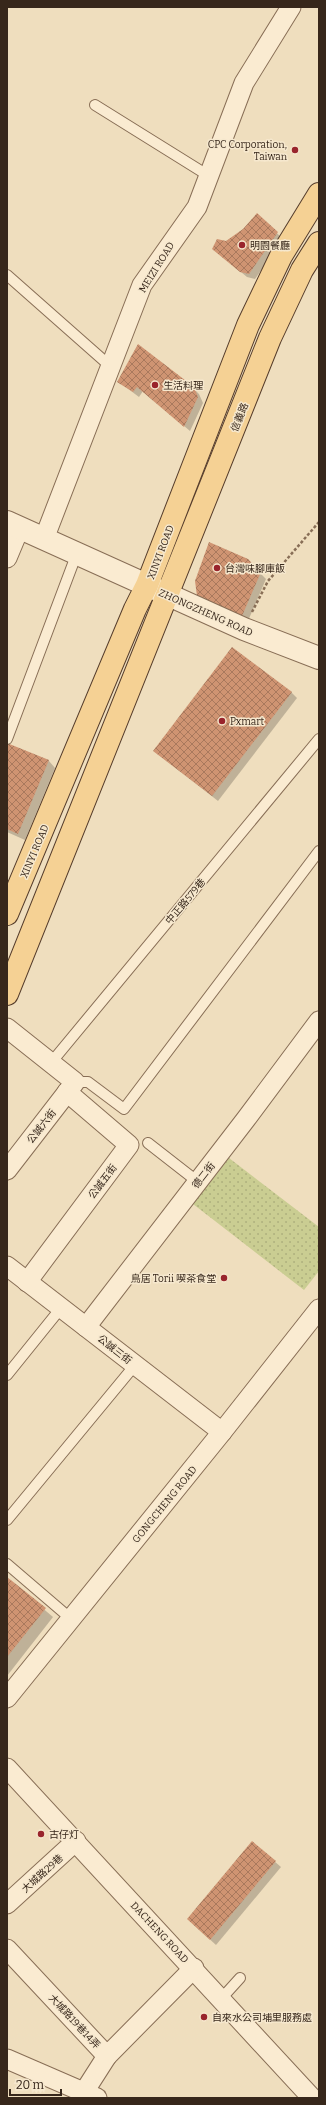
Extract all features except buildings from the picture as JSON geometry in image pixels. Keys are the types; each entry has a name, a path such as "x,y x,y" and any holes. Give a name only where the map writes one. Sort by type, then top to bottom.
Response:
{"main road":[{"name":"XINYI ROAD","path":"7,914 135,609 147,585 248,325 281,256 319,194"},
{"name":"信義路","path":"168,595 270,338 302,270 319,243"},
{"path":"7,994 168,595"}],"street":[{"name":"MEIZI ROAD","path":"44,539 142,285 197,207 244,82 291,7"},
{"name":"ZHONGZHENG ROAD","path":"14,525 244,629 319,658"},
{"path":"7,558 14,525"},
{"name":"德二街","path":"86,1327 198,1182 319,1021"},
{"path":"7,1028 50,1064 71,1087"},
{"name":"公誠六街","path":"7,1170 71,1087"},
{"name":"公誠五街","path":"27,1282 129,1145 71,1087"},
{"name":"公誠三街","path":"7,1266 222,1432"},
{"name":"GONGCHENG ROAD","path":"7,1698 70,1618 318,1313"},
{"name":"DACHENG ROAD","path":"7,1768 194,1968 312,2098"},
{"name":"大城路29巷","path":"7,1904 76,1841"},
{"name":"大城路19巷14弄","path":"7,1949 108,2056 194,1968"},
{"path":"7,2059 91,2095 108,2056"}],"lane":[{"path":"95,105 209,176"},
{"path":"7,275 110,366"},
{"path":"7,739 77,553"},
{"name":"中正路579巷","path":"50,1064 319,739"},
{"path":"71,1087 88,1082 124,1109 319,851"},
{"path":"148,1143 198,1182"},
{"path":"7,1375 62,1308"},
{"path":"7,1520 135,1365"},
{"path":"7,1564 70,1618"},
{"path":"221,1999 240,1978"}],"path":[{"path":"244,629 268,581 319,522"}],"green space":[{"path":"229,1158 319,1227 319,1271 304,1290 193,1204"}],"place":[{"name":"CPC Corporation, Taiwan","path":"295,150"},
{"name":"明園餐廳","path":"242,245"},
{"name":"生活料理","path":"155,385"},
{"name":"台灣味腳庫飯","path":"217,568"},
{"name":"Pxmart","path":"222,721"},
{"name":"鳥居 Torii 喫茶食堂","path":"224,1278"},
{"name":"古仔灯","path":"41,1834"},
{"name":"自來水公司埔里服務處","path":"204,2017"}]}
